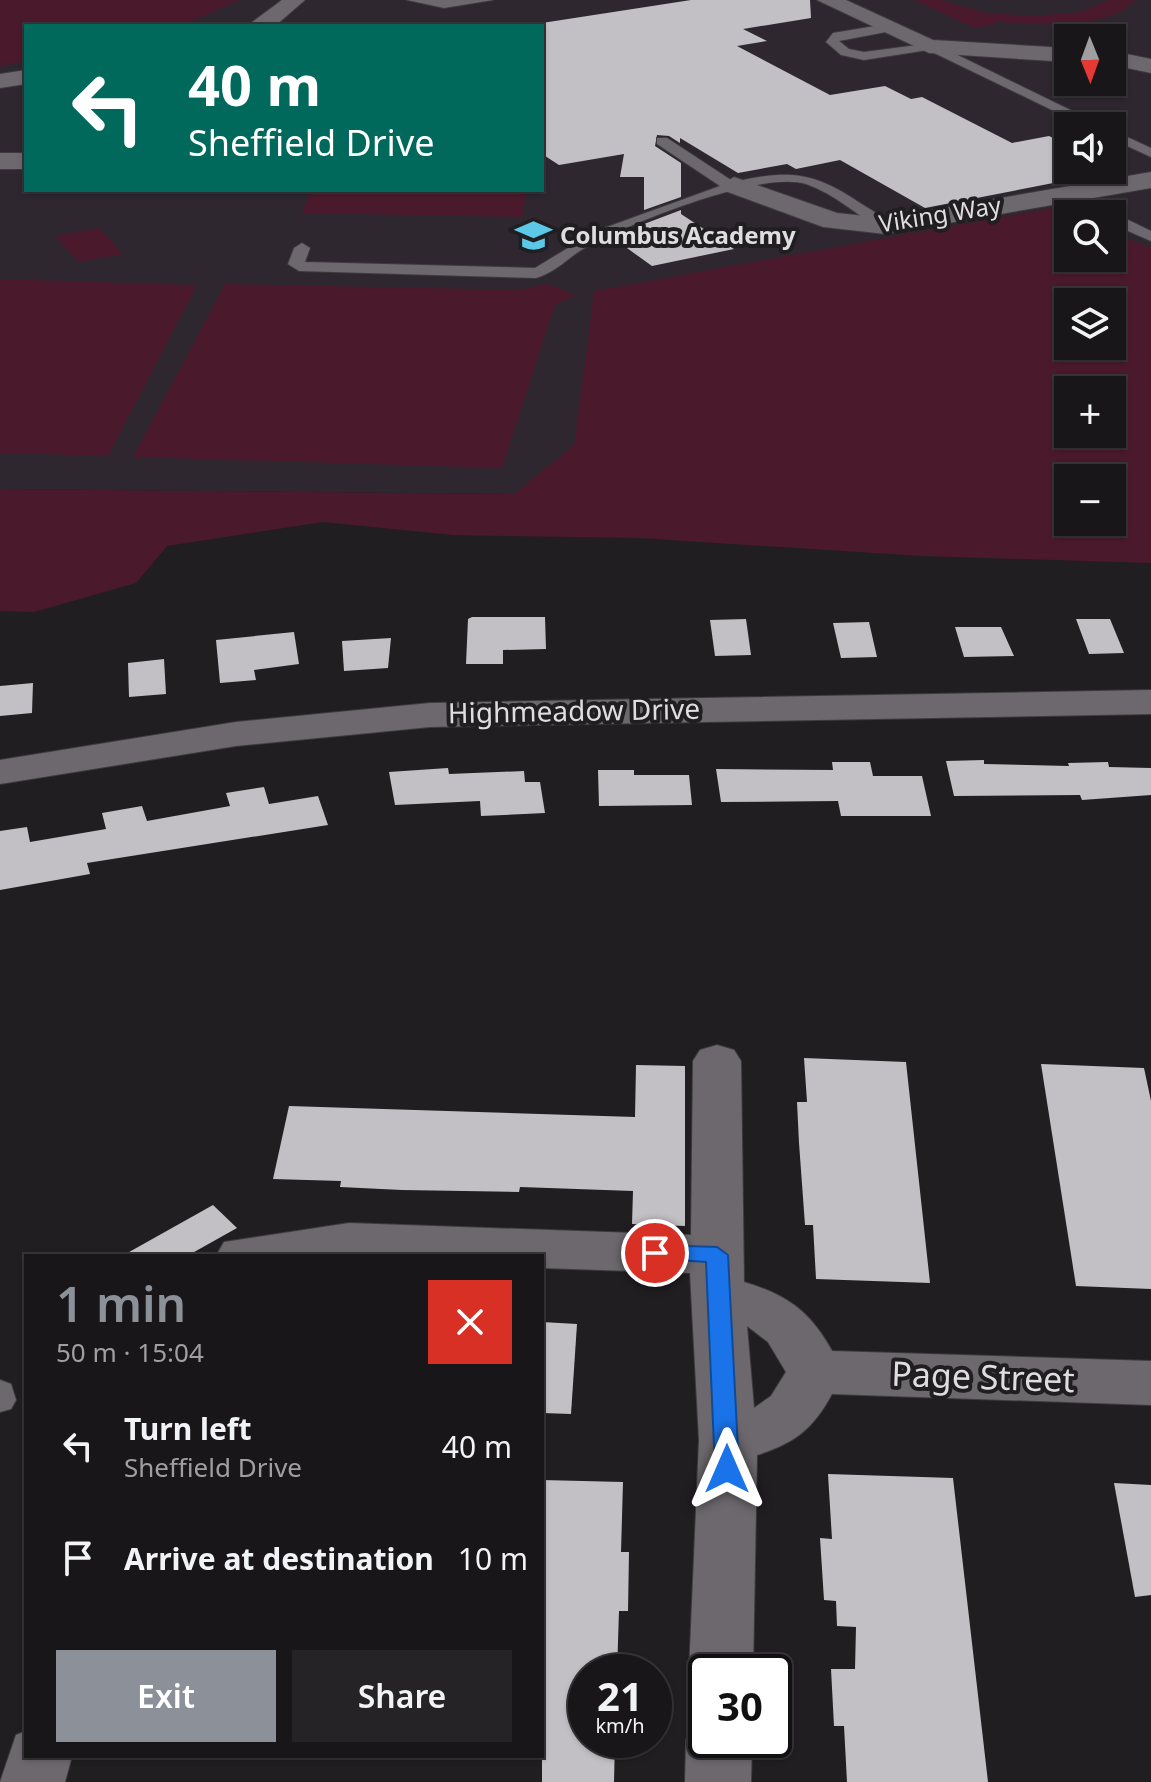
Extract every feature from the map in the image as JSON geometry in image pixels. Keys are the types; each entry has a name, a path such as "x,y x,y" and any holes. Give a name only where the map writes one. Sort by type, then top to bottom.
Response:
{"street":[{"path":"262,24 276,17 294,0"},
{"path":"828,0 929,46 1054,54"},
{"path":"1126,61 1151,66"},
{"path":"0,81 24,77"},
{"path":"0,161 24,161"},
{"name":"Viking Way","path":"732,185 833,221 885,226 1151,180"},
{"name":"Highmeadow Drive","path":"0,772 236,734 430,715 1151,702"},
{"path":"717,1061 717,1275 728,1440 722,1654"},
{"path":"258,1254 349,1242 483,1254"},
{"path":"544,1259 717,1275 798,1335 814,1372 800,1406 766,1431 728,1440"},
{"name":"Page Street","path":"814,1372 1151,1383"},
{"path":"32,1782 38,1758"},
{"path":"718,1782 719,1758"}],"lane":[{"path":"413,0 444,4 487,0"},
{"path":"887,28 837,36 832,42 845,52 864,56 929,46 1067,112"},
{"path":"662,141 732,185"},
{"path":"1126,141 1151,153"},
{"path":"302,248 296,264 299,266 536,273 548,270 581,244 732,185"},
{"path":"1064,194 1076,200"},
{"path":"1126,225 1151,237"},
{"path":"0,1392 0,1400"}],"shaded area":[{"path":"0,0 239,0 185,24 24,24 24,61 0,66"},
{"name":"Columbus Academy","path":"172,0 1151,0 1151,309 1126,305 1126,288 1054,288 1054,295 923,276 514,494 0,489 0,38 24,32 24,192 544,192 544,24 62,24"},
{"path":"914,0 941,0 985,13 1032,16 1081,12 1108,0 1135,0 1123,10 1088,21 1025,24 991,21 996,25 975,28"},
{"path":"310,192 527,192 522,217 302,213"},
{"path":"1051,208 1054,209 1054,272 1126,272 1126,238 1151,248 1151,563 922,556 639,538 453,535 323,522 167,546 136,583 34,612 0,611 0,489 514,494 574,445 594,291"},
{"path":"99,228 123,254 78,262 55,236"},
{"path":"0,279 197,285 108,456 0,453"},
{"path":"225,284 519,290 547,284 576,295 555,305 502,468 133,457"}],"building":[{"path":"691,0 810,0 811,18 743,29 767,41 737,46 830,95 885,86 911,99 922,97 1012,143 1049,136 1054,138 1054,183 925,208 840,160 796,169 787,164 738,173 680,138 680,143 669,136 657,135 655,146 681,163 681,197 644,210 644,177 620,177 624,154 559,165 544,155 542,24"},
{"path":"681,210 681,214 734,249 652,266 613,238 644,232 644,224"},
{"path":"545,617 546,649 503,650 503,664 466,664 468,619"},
{"path":"746,619 751,655 715,656 710,620"},
{"path":"1076,619 1110,619 1124,653 1089,654"},
{"path":"869,622 877,657 841,658 833,623"},
{"path":"955,627 1001,627 1014,656 964,657"},
{"path":"294,632 299,664 254,670 256,680 220,683 216,640"},
{"path":"391,638 388,668 344,671 342,641"},
{"path":"164,659 166,694 129,697 128,663"},
{"path":"33,683 32,713 0,716 0,686"},
{"path":"984,760 984,764 1069,766 1068,763 1108,762 1109,767 1151,768 1151,795 1082,800 1080,795 954,796 946,761"},
{"path":"832,762 870,762 873,776 922,776 931,816 841,816 838,801 721,802 716,769 833,770"},
{"path":"448,768 449,774 524,771 525,782 540,782 545,813 481,816 480,801 395,805 389,772"},
{"path":"598,770 634,770 634,775 689,775 692,805 599,806"},
{"path":"264,787 269,804 318,796 328,825 87,863 90,874 0,890 0,831 27,827 30,842 106,829 102,813 142,806 147,821 230,806 226,793"},
{"path":"804,1058 906,1062 930,1283 816,1279 813,1225 805,1225 799,1143 797,1102 807,1102"},
{"path":"1041,1064 1144,1068 1151,1101 1151,1289 1076,1286"},
{"path":"636,1065 685,1066 685,1226 632,1224 633,1191 520,1187 519,1192 402,1190 340,1187 341,1181 273,1179 289,1106 635,1117"},
{"path":"213,1205 237,1228 191,1254 126,1254"},
{"path":"544,1322 577,1324 571,1414 544,1413"},
{"path":"828,1474 953,1478 988,1782 847,1782 844,1726 834,1726 831,1669 855,1669 856,1627 837,1626 836,1601 824,1600 820,1538 832,1539"},
{"path":"544,1480 623,1482 621,1552 629,1552 628,1611 619,1611 618,1654 568,1654 568,1758 615,1758 614,1782 542,1782"},
{"path":"1114,1483 1151,1485 1151,1595 1135,1597"}],"place":[{"name":"Columbus Academy","path":"534,236"}],"route":[{"path":"655,1253 717,1255 727,1469"}]}
